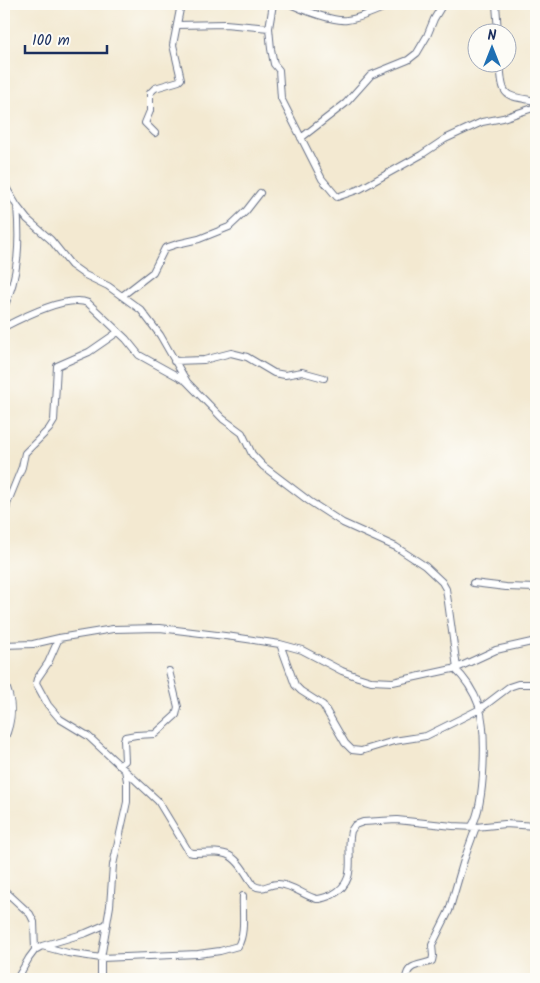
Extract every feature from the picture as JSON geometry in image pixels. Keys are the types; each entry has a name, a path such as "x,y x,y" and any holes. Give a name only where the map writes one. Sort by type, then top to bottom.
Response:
{"street":[{"path":"154,133 145,122 150,111 150,93 154,88 181,79 174,45 181,4"},
{"path":"273,4 270,49 274,64 279,70 282,98 322,179 335,195 341,196 360,189 421,155 445,139 471,126 536,107"},
{"path":"290,4 303,10 343,20 355,19 392,4"},
{"path":"301,138 346,103 371,75 408,60 417,53 428,36 434,19 443,4"},
{"path":"496,4 497,22"},
{"path":"178,25 225,24 270,28"},
{"path":"501,72 502,87 506,94 511,97 536,101"},
{"path":"4,184 27,219 50,240 71,264 141,310 149,319 187,382 222,419 242,433 254,457 266,469 285,481 309,501 343,523 396,547 425,566 442,582 446,589 456,668 474,694 480,708 484,762 477,818 449,911 432,945 432,961 411,968 406,979"},
{"path":"122,296 153,272 165,248 199,239 229,227 246,212 260,193"},
{"path":"4,307 12,290 17,264 17,206"},
{"path":"4,327 29,315 65,302 81,300 88,303 140,355 187,382"},
{"path":"4,521 7,504 26,453 49,429 54,421 57,366 90,352 118,332"},
{"path":"174,361 204,360 239,354 274,373 285,375 302,372 324,378"},
{"path":"473,583 536,588"},
{"path":"4,645 33,644 113,629 160,628 280,644 302,650 342,671 371,680 393,682 456,668 496,650 536,641"},
{"path":"59,638 48,663 36,683 48,705 60,719 88,736 158,801 189,852 226,853 239,862 256,887 261,888 273,884 282,884 316,899 321,899 340,890 348,880 350,837 355,825 364,822 396,820 474,827 505,824 536,826"},
{"path":"280,644 295,685 301,692 323,705 345,743 352,750 362,751 394,741 426,736 480,708 509,687 518,684 536,684"},
{"path":"102,979 101,958 107,924 113,866 127,802 127,781 122,768 125,761 124,740 125,737 136,734 154,734 176,715 178,707 169,671"},
{"path":"4,682 11,697 10,722 4,740"},
{"path":"4,848 6,859 4,867"},
{"path":"4,890 30,914 34,922 36,950"},
{"path":"42,946 68,953 101,958 198,954 220,951 238,946 242,930 243,896"},
{"path":"17,979 36,950 42,946 107,924"}]}
